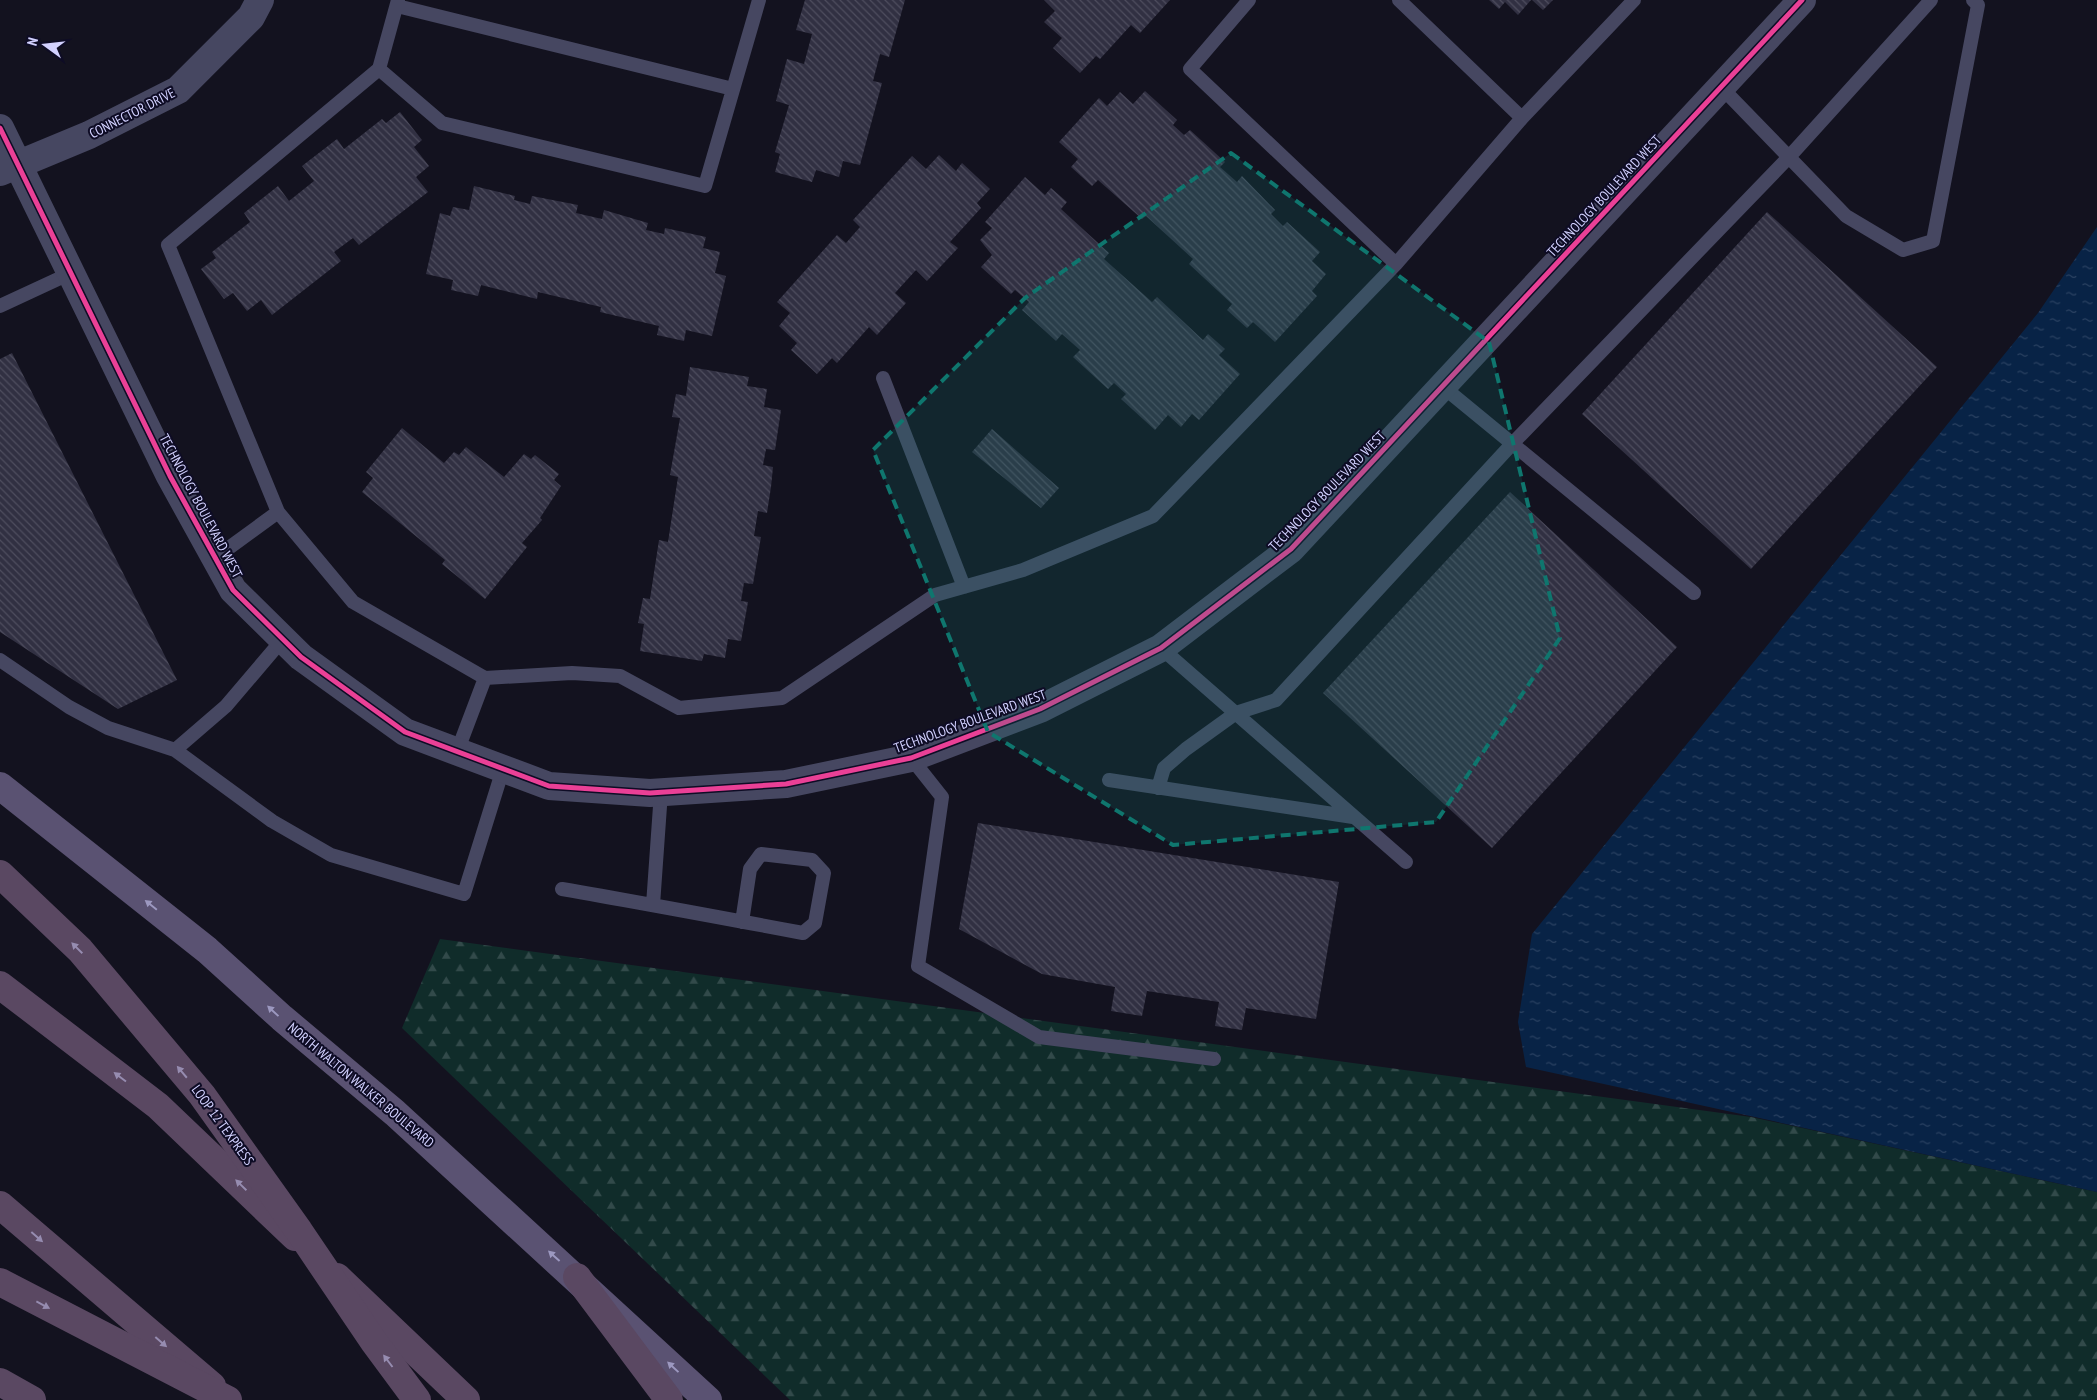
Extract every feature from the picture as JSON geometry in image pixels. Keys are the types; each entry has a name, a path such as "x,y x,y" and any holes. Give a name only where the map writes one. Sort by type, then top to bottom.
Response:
{"highway":[{"name":"LOOP 12 TEXPRESS","path":"0,874 80,950 202,1095 299,1231 374,1342 417,1400"},
{"path":"0,985 158,1106 466,1400"},
{"path":"0,1205 227,1400"},
{"path":"576,1277 669,1400"},
{"path":"0,1282 227,1400"},
{"path":"0,1382 32,1400"}],"main road":[{"name":"NORTH WALTON WALKER BOULEVARD","path":"0,786 207,950 282,1018 395,1113 708,1400"},
{"path":"0,1386 14,1400"}],"street":[{"name":"CONNECTOR DRIVE","path":"9,167 89,136 178,90 250,16 260,0"},
{"name":"TECHNOLOGY BOULEVARD WEST","path":"0,128 9,167 71,273 170,476 215,558 234,590 301,657 405,732 549,786 661,792 786,784 911,758 1040,709 1161,648 1291,549 1802,0"}],"lane":[{"path":"379,68 442,124 705,186 759,0"},
{"path":"1249,0 1190,69 1396,264"},
{"path":"1399,0 1522,118"},
{"path":"733,89 398,3 379,68 168,245 278,512 353,602 485,678 572,672 620,676 680,708 782,698 935,595 1022,570 1153,516 1396,264 1522,118 1634,0"},
{"path":"1158,788 1164,768 1236,713 1276,700 1512,444 1789,157 1931,0"},
{"path":"1721,87 1846,216 1903,250 1933,241 1978,5 1973,0"},
{"path":"0,306 71,273"},
{"path":"883,378 964,587"},
{"path":"1442,386 1694,593"},
{"path":"215,558 278,512"},
{"path":"175,750 226,706 283,639"},
{"path":"1161,648 1406,862"},
{"path":"0,660 69,707 108,728 175,750 272,821 331,855 464,894 503,769"},
{"path":"457,752 485,678"},
{"path":"911,758 942,797 918,966 1039,1037 1214,1059"},
{"path":"1109,780 1354,817"},
{"path":"653,906 661,792"},
{"path":"562,889 653,906 803,933 814,923 824,873 812,860 761,854 750,869 742,922"}],"highlighted area":[{"path":"1231,153 1489,342 1560,638 1436,822 1173,845 988,732 873,450 1025,298"}],"green space":[{"path":"440,939 1751,1117 2097,1192 2097,1400 790,1400 402,1028"}],"water":[{"path":"2097,227 2097,1192 1526,1067 1518,1022 1532,934 2038,313"}],"building":[{"path":"805,0 905,0 889,57 880,54 873,81 882,83 860,165 843,161 839,177 816,170 812,182 775,172 780,154 775,152 789,105 776,101 787,59 804,64 812,34 796,30"},
{"path":"1044,0 1170,0 1140,33 1131,25 1100,59 1096,56 1080,73 1053,48 1062,38 1044,22 1055,11"},
{"path":"1489,0 1531,0 1518,15 1505,2 1499,9"},
{"path":"1532,0 1553,0 1543,10"},
{"path":"1145,91 1177,120 1173,125 1184,135 1190,130 1225,162 1220,167 1237,182 1242,176 1275,210 1271,214 1283,226 1287,222 1320,252 1312,261 1326,274 1312,291 1317,296 1275,342 1253,322 1247,328 1227,310 1232,304 1189,264 1193,259 1146,216 1142,219 1098,180 1092,186 1071,167 1078,159 1059,142 1099,98 1107,106 1120,92 1133,104"},
{"path":"400,112 422,140 414,147 429,166 416,177 428,192 359,245 353,238 334,252 341,261 272,315 261,300 247,311 233,293 224,299 201,269 216,258 212,252 250,222 244,213 278,186 289,201 314,181 302,166 337,139 344,149 382,119 386,123"},
{"path":"939,155 956,171 962,163 990,189 977,203 981,208 950,242 958,248 927,281 916,270 895,293 906,303 877,335 869,327 837,363 832,358 817,374 791,350 797,343 779,326 790,313 777,302 837,235 846,243 860,227 853,220 912,156 926,169"},
{"path":"1025,177 1045,195 1051,188 1067,202 1061,209 1109,253 1104,259 1152,302 1157,297 1203,340 1208,334 1225,349 1219,355 1240,374 1199,420 1192,414 1181,427 1168,415 1155,430 1121,399 1126,394 1114,383 1108,389 1073,357 1080,350 1062,334 1056,341 1022,310 1029,302 1015,290 1011,294 981,267 992,255 980,240 992,228 985,222"},
{"path":"474,186 515,196 514,200 530,204 532,196 578,205 576,213 602,219 604,210 648,223 646,230 664,234 665,228 706,237 703,248 720,252 715,273 726,276 712,336 686,330 684,341 657,335 659,326 600,312 601,307 538,292 537,299 481,285 478,296 451,290 453,280 426,274 440,213 450,216 453,207 469,210"},
{"path":"1767,212 1937,367 1751,569 1582,414"},
{"path":"12,353 177,680 118,709 0,632 0,359"},
{"path":"690,367 749,377 747,386 767,389 764,407 781,410 775,450 766,449 763,465 773,467 771,487 767,513 758,511 754,536 761,537 753,584 744,583 741,601 748,602 741,641 728,639 725,658 704,654 702,661 640,651 644,624 638,623 643,598 650,599 659,540 668,542 678,477 670,475 680,418 672,417 676,394 686,396"},
{"path":"402,428 444,463 454,452 459,455 466,447 504,477 524,454 531,459 535,455 559,474 554,480 561,486 540,518 542,520 522,543 527,547 485,599 442,564 445,560 362,492 373,478 366,472"},
{"path":"992,429 1059,488 1041,508 972,452"},
{"path":"1510,492 1677,647 1492,848 1323,693"},
{"path":"978,823 1339,882 1316,1019 1246,1008 1242,1030 1215,1026 1219,1002 1147,991 1142,1016 1111,1011 1115,987 1042,974 959,929"}],"cycle path":[{"path":"0,128 170,476 233,590 301,657 405,732 549,786 650,793 786,784 911,758 1040,709 1161,648 1291,549 1802,0"}]}
